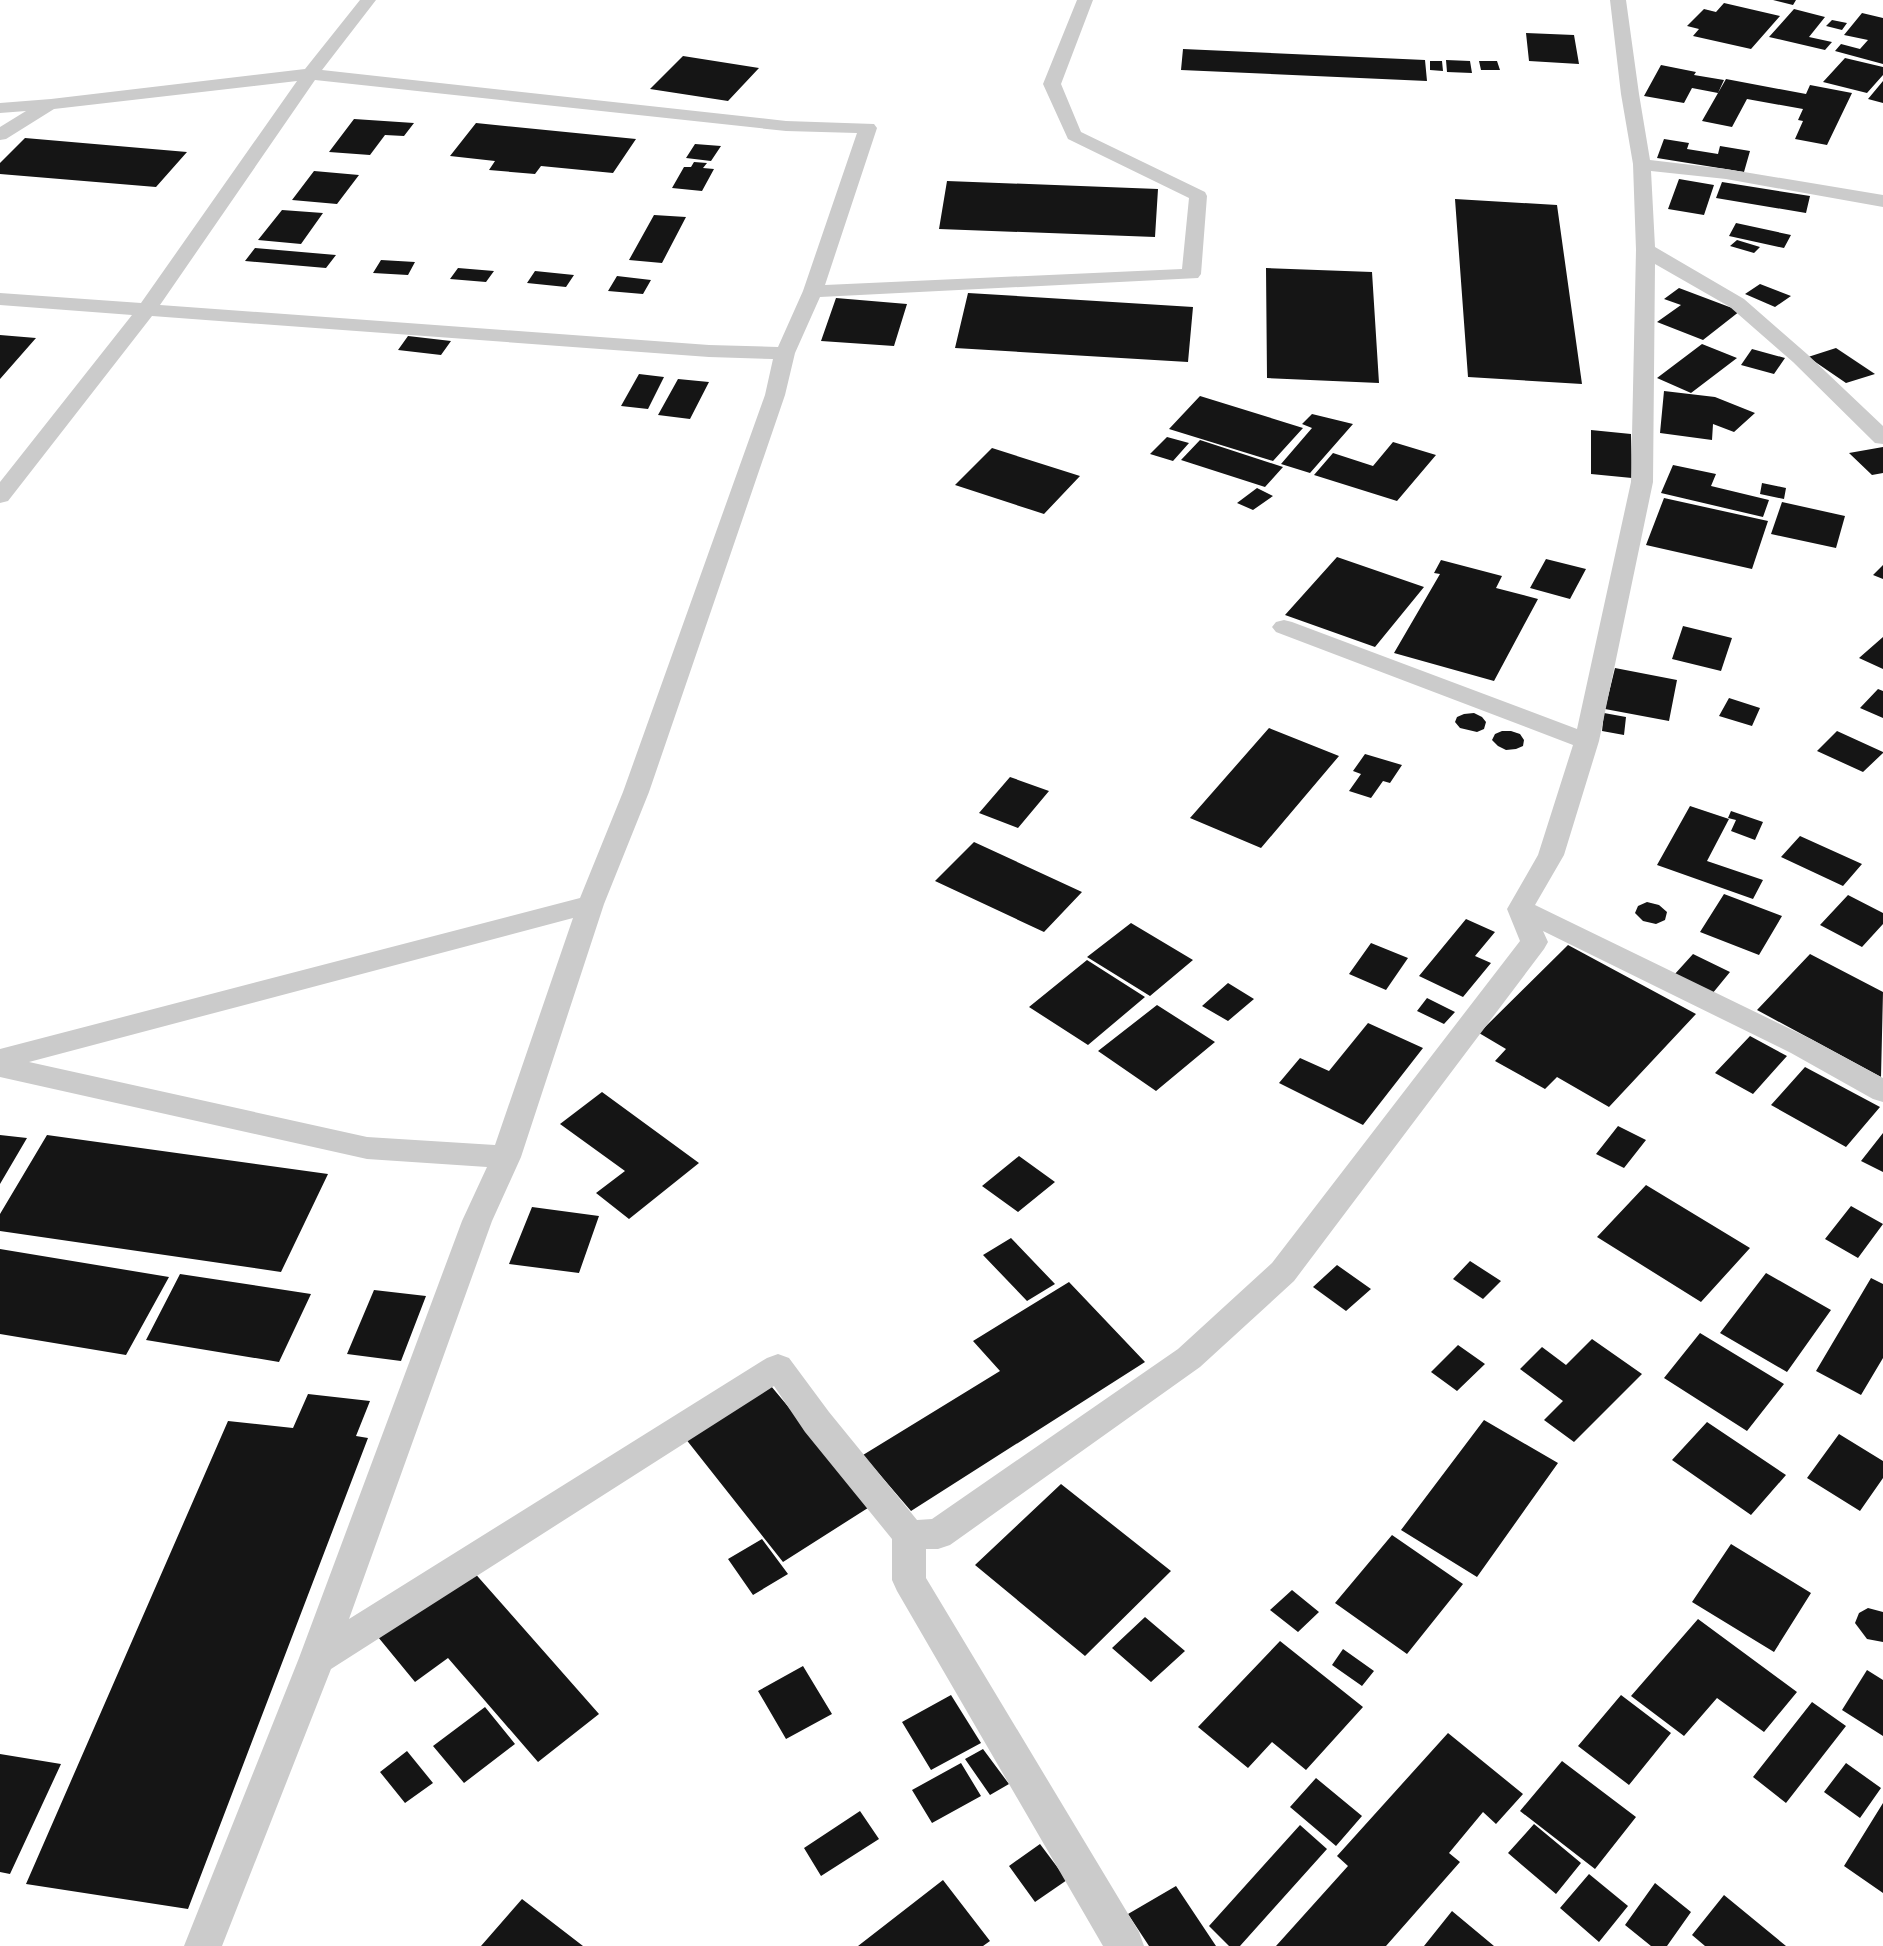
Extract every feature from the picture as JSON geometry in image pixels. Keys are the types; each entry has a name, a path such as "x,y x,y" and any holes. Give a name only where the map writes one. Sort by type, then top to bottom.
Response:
{"street":[{"path":"0,496 146,310 310,74 368,0"},
{"path":"813,290 1191,274 1198,196 1074,135 1052,84 1085,0"},
{"path":"1520,909 1551,856 1588,741 1642,482 1646,250 1642,164 1630,94 1618,0"},
{"path":"0,108 51,104 310,74 786,126 868,128 813,290 785,353 775,394 639,782 591,904 506,1157 477,1221 317,1658 203,1946"},
{"path":"0,135 51,104"},
{"path":"1642,164 1726,174 1883,201"},
{"path":"1646,250 1737,303 1800,358 1883,438"},
{"path":"0,298 709,351 785,353"},
{"path":"1284,627 1588,741"},
{"path":"0,1059 591,904"},
{"path":"1520,909 1801,1046 1883,1092"},
{"path":"909,1535 938,1534 1189,1358 1283,1272 1534,942 1520,909"},
{"path":"0,1066 367,1148 506,1157"},
{"path":"317,1658 778,1368 817,1422 909,1535 909,1580 1126,1946"}],"building":[{"path":"1773,0 1796,0 1793,5"},
{"path":"1724,3 1780,16 1751,49 1693,36 1699,29 1687,26 1704,9 1716,12"},
{"path":"1794,9 1825,17 1809,37 1832,42 1825,50 1769,37"},
{"path":"1862,13 1883,18 1883,64 1835,51 1841,44 1860,49 1868,40 1844,35"},
{"path":"1832,20 1847,23 1842,30 1826,26"},
{"path":"1526,33 1574,35 1579,64 1529,61"},
{"path":"1183,49 1425,60 1427,81 1181,70"},
{"path":"683,56 759,68 728,101 650,89"},
{"path":"1845,58 1883,67 1883,75 1867,93 1823,82"},
{"path":"1446,60 1470,61 1472,73 1447,72"},
{"path":"1430,61 1442,61 1443,71 1430,70"},
{"path":"1479,61 1497,61 1500,70 1481,70"},
{"path":"1661,65 1696,72 1694,75 1724,80 1718,93 1692,88 1684,103 1644,96"},
{"path":"1726,79 1806,94 1810,85 1852,93 1827,145 1795,139 1803,121 1798,120 1803,109 1747,99 1732,127 1702,121"},
{"path":"1883,81 1883,103 1868,99"},
{"path":"354,119 414,123 404,136 385,135 370,155 329,152"},
{"path":"476,123 636,139 613,173 541,166 535,174 489,170 495,161 450,156"},
{"path":"25,138 187,152 156,187 0,174 0,163"},
{"path":"1664,139 1689,143 1687,149 1718,154 1720,146 1750,151 1744,172 1657,158"},
{"path":"695,144 721,146 711,161 686,158"},
{"path":"694,162 707,163 703,168 714,169 702,191 672,188 684,167 691,167"},
{"path":"314,171 359,175 337,204 292,200"},
{"path":"1679,179 1714,185 1704,215 1668,209"},
{"path":"947,181 1158,189 1155,237 939,229"},
{"path":"1722,182 1810,196 1806,213 1716,198"},
{"path":"1455,199 1557,205 1582,384 1468,377"},
{"path":"282,210 323,213 301,244 258,240"},
{"path":"654,215 686,217 662,263 629,260"},
{"path":"1736,223 1791,235 1784,248 1729,236"},
{"path":"1737,240 1760,247 1754,253 1730,246"},
{"path":"255,248 336,255 326,268 245,261"},
{"path":"381,260 415,262 408,275 373,273"},
{"path":"458,268 494,271 486,282 450,279"},
{"path":"1266,268 1372,272 1379,383 1267,378"},
{"path":"535,271 574,275 566,287 527,283"},
{"path":"617,276 651,280 643,294 608,291"},
{"path":"1760,284 1791,296 1775,307 1745,294"},
{"path":"1679,288 1740,311 1703,340 1657,322 1681,305 1664,299"},
{"path":"968,293 1193,307 1188,362 955,348"},
{"path":"836,298 907,304 894,346 821,341"},
{"path":"0,335 36,338 0,379"},
{"path":"408,336 451,341 441,355 398,350"},
{"path":"1702,344 1737,358 1691,393 1657,378"},
{"path":"1836,348 1875,374 1846,383 1808,357"},
{"path":"1752,349 1785,358 1774,374 1741,365"},
{"path":"639,374 664,377 648,409 621,406"},
{"path":"678,379 709,382 690,419 658,415"},
{"path":"1664,391 1715,397 1755,413 1734,432 1713,424 1712,440 1660,433"},
{"path":"1200,396 1303,428 1273,461 1169,429"},
{"path":"1312,414 1353,424 1310,473 1281,464 1312,428 1302,424"},
{"path":"1591,430 1631,434 1632,478 1591,474"},
{"path":"1167,437 1189,443 1173,461 1150,454"},
{"path":"1200,440 1283,467 1265,487 1181,460"},
{"path":"1393,442 1436,455 1397,501 1314,475 1333,453 1373,466"},
{"path":"1883,447 1883,473 1872,475 1849,453"},
{"path":"992,448 1080,476 1044,514 955,485"},
{"path":"1673,465 1716,474 1711,486 1769,500 1763,517 1661,493"},
{"path":"1762,483 1786,488 1784,499 1760,494"},
{"path":"1257,488 1273,496 1253,510 1237,503"},
{"path":"1664,498 1768,521 1752,569 1646,545"},
{"path":"1782,502 1845,516 1836,548 1771,534"},
{"path":"1337,557 1424,587 1375,647 1285,615"},
{"path":"1546,559 1586,569 1570,599 1530,588"},
{"path":"1441,560 1502,576 1496,588 1538,599 1494,681 1394,653 1440,574 1434,573"},
{"path":"1883,565 1883,579 1873,575"},
{"path":"1683,626 1732,638 1721,671 1672,659"},
{"path":"1883,637 1883,669 1859,658"},
{"path":"1615,668 1677,680 1669,721 1605,709"},
{"path":"1878,689 1883,691 1883,718 1860,708"},
{"path":"1729,698 1760,708 1752,726 1719,716"},
{"path":"1474,713 1482,717 1486,722 1484,729 1477,732 1460,728 1455,722 1457,717"},
{"path":"1604,713 1626,717 1624,735 1602,731"},
{"path":"1269,728 1339,756 1261,848 1190,818"},
{"path":"1502,731 1520,734 1524,740 1523,746 1506,750 1498,746 1492,740 1495,734"},
{"path":"1837,731 1883,753 1863,772 1817,751"},
{"path":"1365,754 1402,765 1390,783 1383,781 1371,798 1349,791 1361,774 1353,771"},
{"path":"1010,777 1049,791 1018,828 979,813"},
{"path":"1690,806 1729,819 1707,861 1763,880 1753,899 1657,865"},
{"path":"1731,811 1763,822 1755,840 1731,831 1736,820 1728,818"},
{"path":"1800,836 1862,864 1843,886 1781,857"},
{"path":"974,842 1082,892 1044,932 935,881"},
{"path":"1724,894 1782,916 1759,955 1700,932"},
{"path":"1848,895 1883,913 1883,924 1862,947 1820,925"},
{"path":"1647,902 1659,905 1667,912 1665,920 1656,924 1643,921 1635,913 1638,906"},
{"path":"1466,919 1495,932 1475,956 1491,963 1463,997 1419,976"},
{"path":"1131,923 1193,960 1150,996 1087,957"},
{"path":"1371,943 1408,958 1386,990 1349,974"},
{"path":"1568,945 1696,1014 1609,1107 1557,1077 1545,1089 1495,1061 1506,1049 1479,1033"},
{"path":"1693,954 1730,972 1712,994 1674,975"},
{"path":"1810,954 1883,992 1881,1077 1757,1010"},
{"path":"1087,960 1145,997 1088,1045 1029,1007"},
{"path":"1228,983 1254,999 1228,1021 1202,1006"},
{"path":"1427,998 1455,1012 1444,1024 1417,1011"},
{"path":"1157,1005 1215,1042 1156,1091 1098,1051"},
{"path":"1368,1023 1423,1048 1363,1125 1279,1083 1300,1058 1329,1071"},
{"path":"1750,1036 1787,1056 1753,1094 1715,1073"},
{"path":"1805,1067 1880,1107 1846,1147 1771,1105"},
{"path":"602,1092 699,1163 629,1219 596,1193 625,1171 560,1124"},
{"path":"1618,1126 1646,1140 1624,1168 1596,1154"},
{"path":"1883,1133 1883,1172 1861,1161"},
{"path":"0,1135 27,1138 0,1184"},
{"path":"47,1135 328,1174 281,1272 0,1231 0,1214"},
{"path":"1019,1156 1055,1182 1018,1212 982,1186"},
{"path":"1646,1185 1750,1248 1701,1302 1597,1237"},
{"path":"1851,1206 1883,1224 1858,1258 1825,1239"},
{"path":"532,1207 599,1216 579,1273 509,1264"},
{"path":"1011,1238 1055,1284 1027,1301 983,1255"},
{"path":"0,1249 169,1277 126,1355 0,1334"},
{"path":"1470,1261 1501,1281 1483,1299 1453,1279"},
{"path":"1337,1265 1371,1289 1346,1311 1313,1287"},
{"path":"1766,1273 1831,1310 1787,1372 1720,1333"},
{"path":"180,1274 311,1294 279,1362 146,1340"},
{"path":"1871,1278 1883,1284 1883,1358 1861,1395 1816,1371"},
{"path":"1069,1282 1145,1362 911,1511 863,1455 1000,1371 973,1341"},
{"path":"374,1290 426,1296 401,1361 347,1354"},
{"path":"1700,1333 1784,1384 1747,1431 1664,1378"},
{"path":"1592,1339 1642,1374 1574,1442 1544,1420 1563,1401 1520,1369 1542,1347 1566,1365"},
{"path":"1458,1345 1485,1364 1457,1391 1431,1372"},
{"path":"771,1386 871,1506 783,1562 685,1438"},
{"path":"308,1394 370,1401 356,1436 368,1438 188,1909 26,1884 228,1421 293,1428"},
{"path":"1484,1420 1558,1463 1477,1577 1401,1530"},
{"path":"1707,1422 1786,1475 1751,1515 1672,1460"},
{"path":"1839,1434 1883,1461 1883,1478 1860,1511 1807,1478"},
{"path":"1061,1484 1171,1571 1085,1656 975,1565"},
{"path":"1392,1535 1463,1584 1407,1654 1335,1603"},
{"path":"762,1539 788,1574 753,1595 728,1559"},
{"path":"1731,1544 1811,1593 1774,1652 1692,1602"},
{"path":"472,1570 599,1714 538,1762 448,1658 415,1682 378,1637"},
{"path":"1292,1590 1319,1612 1298,1632 1270,1610"},
{"path":"1868,1608 1883,1612 1883,1642 1867,1639 1855,1623 1859,1613"},
{"path":"1145,1617 1185,1651 1151,1682 1112,1648"},
{"path":"1698,1619 1797,1692 1764,1732 1717,1698 1684,1736 1631,1696"},
{"path":"1280,1641 1363,1707 1306,1770 1272,1742 1248,1768 1198,1727"},
{"path":"1343,1649 1374,1671 1362,1686 1332,1665"},
{"path":"803,1666 832,1714 786,1739 758,1691"},
{"path":"1867,1670 1883,1680 1883,1736 1842,1710"},
{"path":"951,1695 981,1743 931,1770 902,1722"},
{"path":"1621,1695 1671,1733 1629,1785 1578,1746"},
{"path":"1812,1702 1846,1726 1786,1803 1753,1777"},
{"path":"485,1707 515,1744 464,1783 433,1746"},
{"path":"1448,1733 1523,1794 1496,1824 1483,1812 1449,1853 1460,1862 1386,1946 1276,1946 1348,1866 1337,1856"},
{"path":"983,1749 1009,1784 990,1795 965,1759"},
{"path":"407,1751 433,1783 405,1803 380,1772"},
{"path":"0,1754 61,1764 10,1874 0,1872"},
{"path":"1562,1761 1636,1817 1595,1869 1520,1811"},
{"path":"961,1763 981,1796 932,1823 912,1790"},
{"path":"1846,1763 1881,1788 1860,1818 1824,1792"},
{"path":"1316,1778 1362,1816 1336,1846 1290,1807"},
{"path":"1883,1803 1883,1893 1844,1866"},
{"path":"860,1811 879,1839 821,1876 804,1848"},
{"path":"1534,1824 1581,1863 1556,1894 1508,1853"},
{"path":"1300,1825 1327,1849 1240,1946 1229,1946 1209,1926"},
{"path":"1040,1844 1067,1880 1035,1902 1009,1866"},
{"path":"1589,1874 1628,1906 1599,1942 1560,1908"},
{"path":"943,1880 990,1941 983,1946 858,1946"},
{"path":"1655,1883 1691,1912 1667,1946 1651,1946 1625,1925"},
{"path":"1176,1886 1216,1946 1149,1946 1128,1914"},
{"path":"1724,1895 1786,1946 1705,1946 1692,1935"},
{"path":"522,1899 583,1946 481,1946"},
{"path":"1452,1911 1494,1946 1424,1946"}]}
